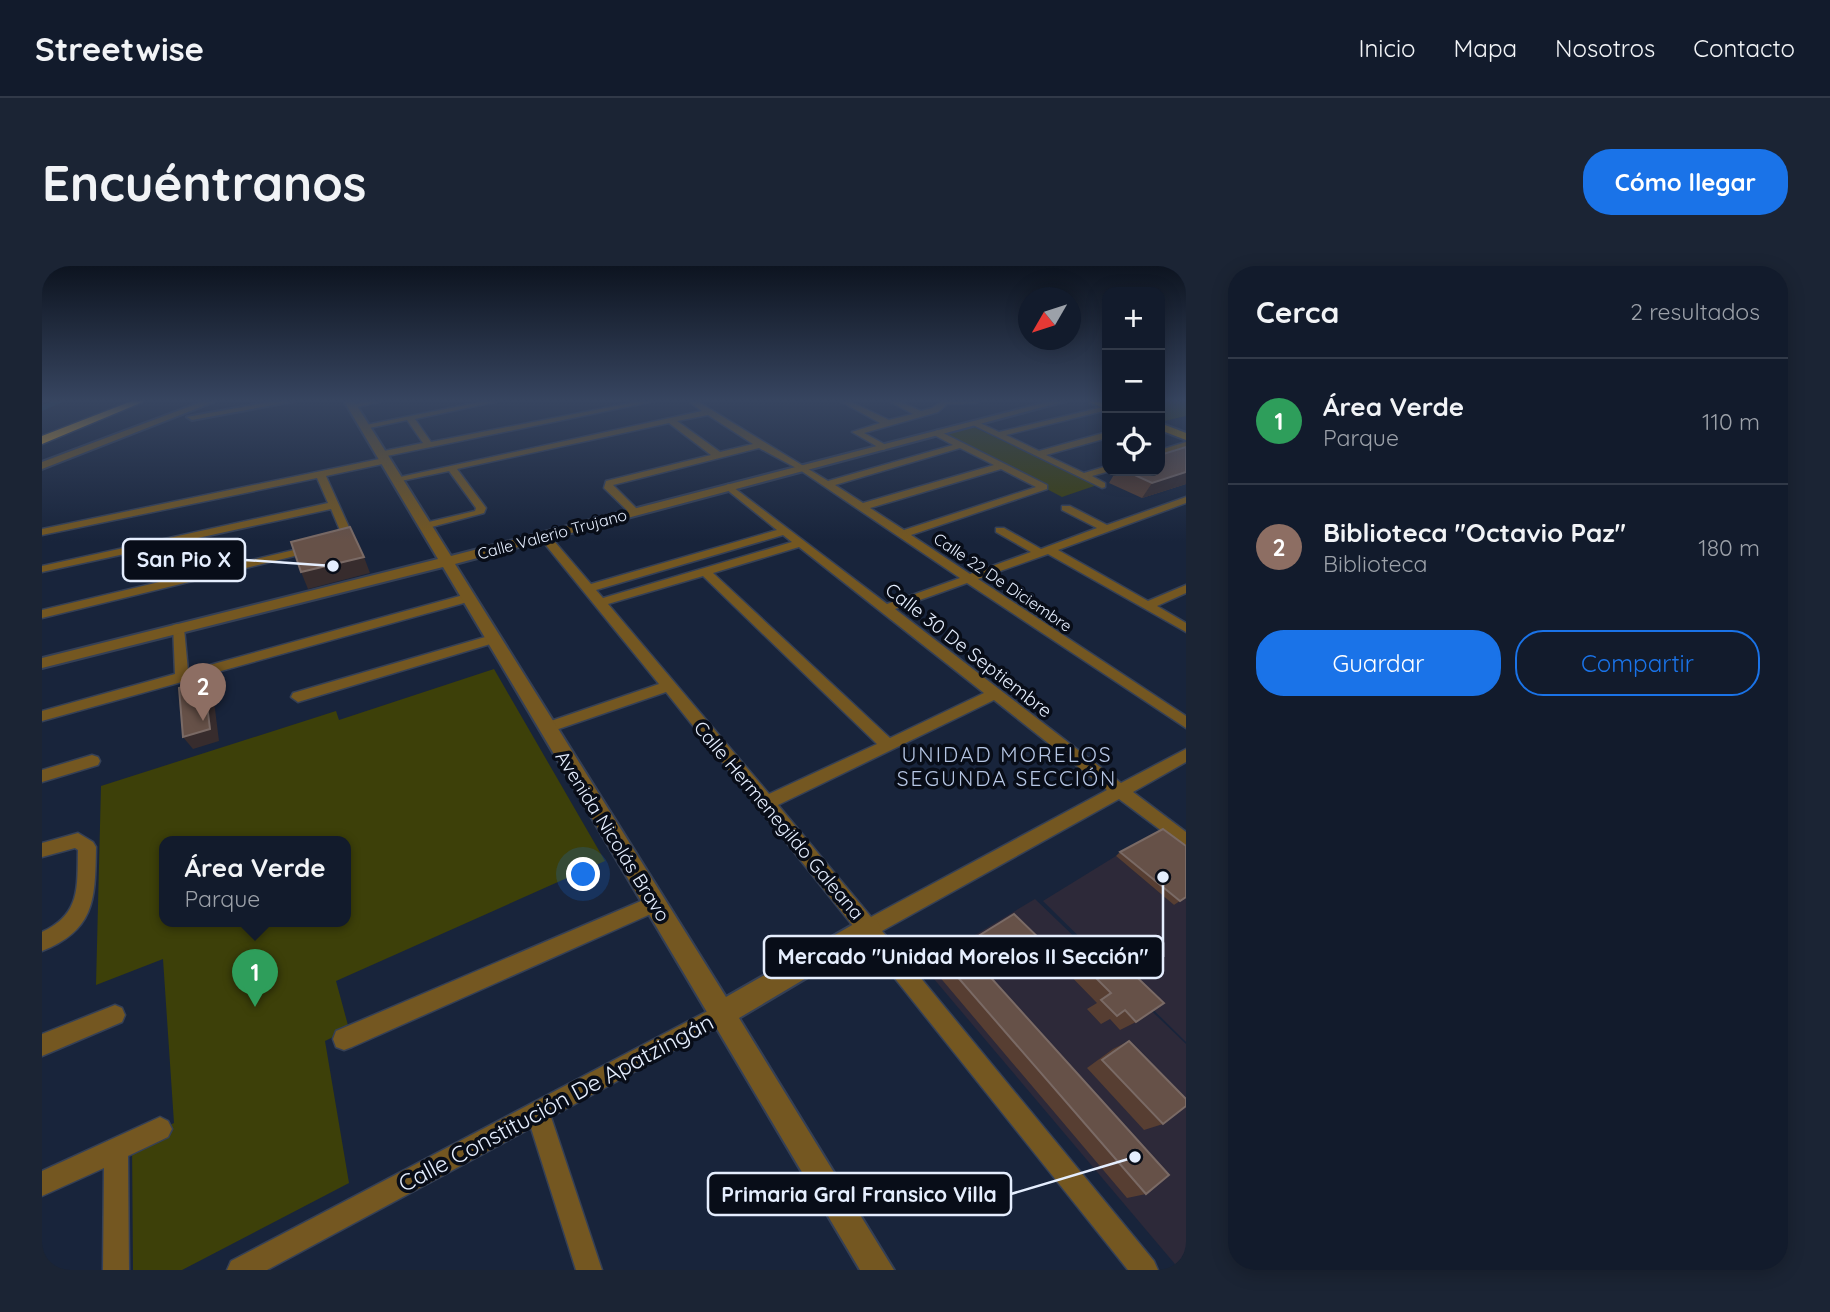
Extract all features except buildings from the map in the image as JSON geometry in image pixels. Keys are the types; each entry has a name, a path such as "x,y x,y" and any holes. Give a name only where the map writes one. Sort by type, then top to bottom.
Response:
{"street":[{"path":"42,466 85,448"},
{"name":"Avenida Nicolás Bravo","path":"377,448 878,1270"},
{"path":"42,532 320,474 419,448"},
{"path":"396,479 451,467 507,448"},
{"path":"708,448 719,456"},
{"path":"635,512 607,486 608,483 749,448"},
{"name":"Calle 22 De Diciembre","path":"765,448 803,468 1186,723"},
{"name":"Calle Valerio Trujano","path":"42,663 445,562 880,448"},
{"path":"827,484 952,448"},
{"path":"903,534 1044,487 967,448"},
{"path":"1025,448 1102,485"},
{"path":"1038,454 1060,448"},
{"path":"861,507 1002,466"},
{"path":"424,526 479,513 481,508 451,467"},
{"path":"1083,476 1102,470"},
{"path":"42,614 343,541 348,537 320,474"},
{"name":"Calle 30 De Septiembre","path":"729,488 1186,842"},
{"path":"884,609 1186,500"},
{"path":"42,569 334,505"},
{"path":"1066,508 1106,529"},
{"path":"1000,530 1183,623"},
{"path":"593,596 785,531"},
{"name":"Calle Hermenegildo Galeana","path":"544,536 767,803 1145,1270"},
{"path":"593,596 705,571 800,543"},
{"path":"705,571 888,745"},
{"path":"1147,606 1186,589"},
{"path":"42,716 467,598"},
{"path":"178,628 181,678"},
{"path":"298,697 492,639"},
{"path":"547,727 667,686"},
{"path":"767,803 995,694"},
{"path":"869,928 1186,755"},
{"path":"42,776 92,761"},
{"path":"42,850 78,840 87,848 85,907 68,928 42,942"},
{"path":"344,1039 655,903"},
{"name":"Calle Constitución De Apatzingán","path":"240,1270 538,1114 723,1013 869,928"},
{"path":"42,1045 115,1015"},
{"path":"538,1114 589,1270"},
{"path":"42,1184 160,1129"},
{"path":"116,1149 116,1270"}],"shaded area":[{"path":"968,448 1018,448 1097,485 1062,497"},
{"path":"494,669 605,861 336,981 349,1029 325,1041 349,1183 182,1270 133,1270 132,1142 174,1123 163,959 96,985 101,786 336,711 339,720"},
{"path":"1116,856 1174,905 1186,897 1186,1042 1043,901"},
{"path":"1035,899 1186,1044 1186,1270 1180,1270 923,966"}],"place":[{"name":"San Pio X","path":"333,566"},
{"name":"Biblioteca \"Octavio Paz\"","path":"203,721"},
{"name":"Mercado \"Unidad Morelos II Sección\"","path":"1163,877"},
{"name":"Área Verde","path":"255,1007"},
{"name":"Primaria Gral Fransico Villa","path":"1135,1157"}],"district":[{"name":"UNIDAD MORELOS SEGUNDA SECCIÓN","path":"1007,767"}]}
